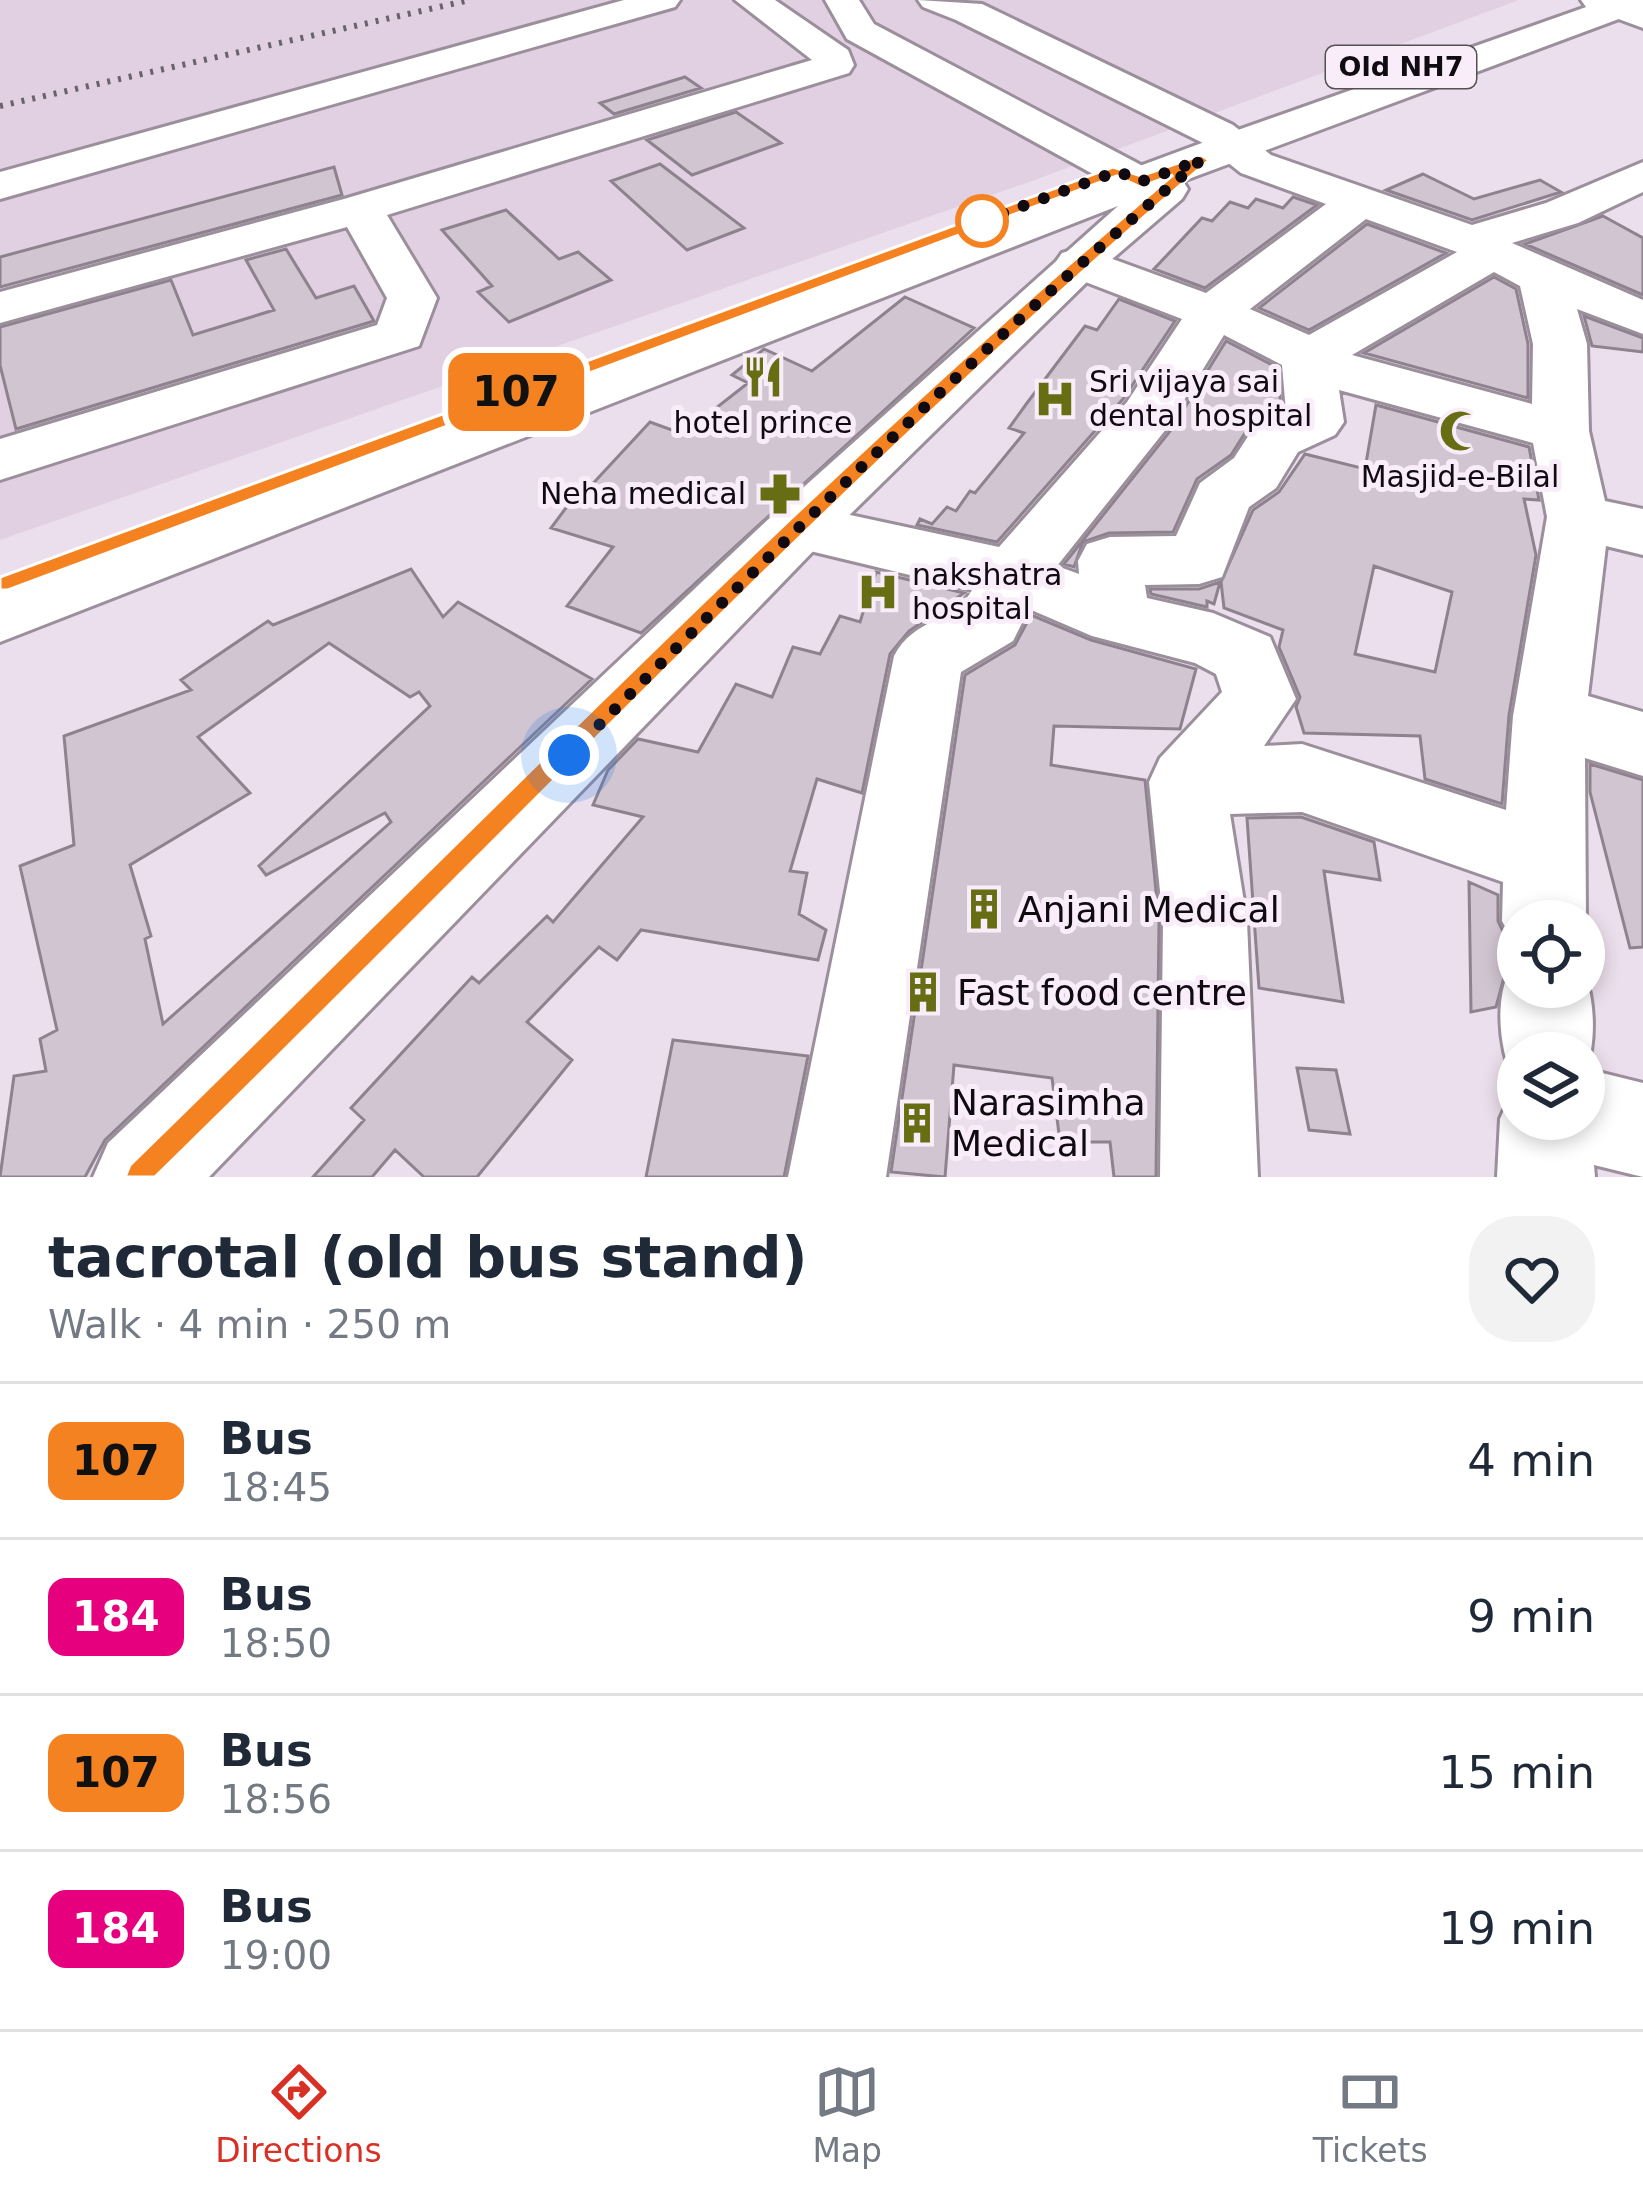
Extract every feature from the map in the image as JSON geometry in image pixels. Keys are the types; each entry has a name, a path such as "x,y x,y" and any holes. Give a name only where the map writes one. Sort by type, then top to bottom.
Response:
{"street":[{"path":"0,186 663,0"},
{"path":"0,308 360,209 837,63 752,0"},
{"path":"842,0 858,8 908,4 969,12 1182,159"},
{"path":"842,0 860,31 1182,159 1256,164 1360,201 1643,319"},
{"name":"old NH7","path":"0,616 1182,159 1616,5"},
{"path":"142,1177 799,527 1079,263 1182,159"},
{"path":"0,584 1182,159"},
{"path":"1308,358 1502,257 1562,213 1643,175"},
{"path":"837,1177 868,1010 902,774 929,656 988,622 1013,575 1147,415 1212,313 1360,201"},
{"path":"0,460 400,334 412,298 360,209"},
{"path":"1562,213 1643,224"},
{"path":"1187,782 1302,778 1544,890 1549,716 1578,517 1560,430 1560,344 1502,257"},
{"path":"1079,263 1267,333 1308,358 1356,376 1560,430"},
{"path":"1116,617 1110,561 1199,560 1222,498 1255,473 1277,438 1316,422 1308,358"},
{"path":"1578,517 1643,532"},
{"path":"799,527 1013,575 1116,617 1214,640 1245,656 1260,699 1187,782 1205,921 1209,1177"},
{"path":"1549,716 1643,744"},
{"path":"1605,1120 1643,1130"},
{"path":"1546,1177 1547,1140"}],"shaded area":[{"path":"0,0 1519,0 1032,181 0,540"}],"building":[{"path":"685,77 701,88 614,114 600,103"},
{"path":"736,112 781,143 692,175 647,140"},
{"path":"660,164 744,228 687,250 611,181"},
{"path":"334,167 342,195 0,287 0,257"},
{"path":"1423,174 1474,199 1540,180 1561,192 1472,220 1386,190"},
{"path":"1293,197 1317,205 1205,288 1154,269 1202,218 1212,221 1230,202 1248,208 1256,199 1283,208"},
{"path":"506,210 559,259 578,252 611,280 509,322 478,292 492,286 442,230"},
{"path":"1603,216 1643,238 1643,295 1525,244"},
{"path":"1367,224 1446,253 1309,330 1259,308"},
{"path":"286,249 316,298 354,286 374,321 16,429 0,365 0,327 171,280 193,335 274,310 246,260"},
{"path":"1494,277 1516,289 1528,344 1528,398 1364,353"},
{"path":"905,297 974,328 641,633 567,606 613,547 551,528 580,489 586,491 650,422 683,434 748,383 732,375 764,349 812,371"},
{"path":"1119,299 1175,321 1123,399 997,542 917,525 920,519 932,524 947,507 956,511 970,491 975,493 1024,433 1009,428 1027,403 1085,326 1097,330"},
{"path":"1584,316 1643,338 1643,352 1592,346"},
{"path":"1226,341 1278,368 1281,409 1252,422 1231,455 1197,479 1173,532 1109,533 1083,542 1074,567 1064,564 1171,430"},
{"path":"1376,405 1529,447 1539,500 1524,499 1536,555 1509,715 1502,804 1425,779 1420,736 1304,733 1296,707 1300,697 1279,647 1283,630 1224,608 1221,582 1253,510 1279,492 1305,454 1365,469","holes":["1374,566 1452,592 1435,672 1355,654"]},
{"path":"411,569 443,617 458,602 592,679 105,1140 85,1177 0,1177 14,1076 46,1071 40,1039 57,1030 20,866 74,845 64,736 191,690 181,680 268,621 273,625","holes":["329,643 410,697 419,692 430,706 259,866 266,875 385,813 391,822 163,1024 145,939 151,936 130,865 250,793 198,737"]},
{"path":"876,572 964,593 909,631 890,654 862,793 817,779 790,871 807,873 799,914 826,930 818,960 641,930 617,960 599,947 527,1022 572,1060 477,1177 424,1177 395,1150 372,1177 313,1177 364,1120 351,1108 472,977 479,983 547,916 553,922 643,817 593,805 608,770 638,739 698,752 736,684 772,697 793,647 820,654 840,616 860,622"},
{"path":"1220,582 1214,604 1207,601 1207,607 1151,594 1150,589 1199,589"},
{"path":"1031,615 1091,640 1196,669 1180,729 1054,726 1051,765 1145,780 1159,921 1156,1177 1114,1177 1110,1142 1060,1142 1052,1078 954,1065 945,1177 891,1172 965,675 1015,645"},
{"path":"1590,764 1643,780 1643,947 1630,948 1590,792"},
{"path":"1301,817 1374,842 1380,880 1324,871 1343,1002 1259,988 1247,818"},
{"path":"1469,882 1498,895 1497,1003 1471,1012"},
{"path":"673,1040 808,1056 784,1177 646,1177"},
{"path":"1297,1068 1336,1070 1350,1134 1309,1130"}],"railway":[{"path":"0,106 470,0"}],"bus line":[{"name":"107","path":"0,584 1118,171 1140,182 1201,160 1079,263 799,527 142,1177"}],"place":[{"name":"hotel prince","path":"763,377"},
{"name":"Sri vijaya sai dental hospital","path":"1055,399"},
{"name":"Masjid-e-Bilal","path":"1460,431"},
{"name":"Neha medical","path":"780,494"},
{"name":"nakshatra hospital","path":"878,592"},
{"name":"Anjani Medical","path":"984,909"},
{"name":"Fast food centre","path":"923,992"},
{"name":"Narasimha Medical","path":"917,1123"}],"route":[{"path":"569,755 799,527 1079,263 1201,160 1140,182 1118,171 982,221"}]}
